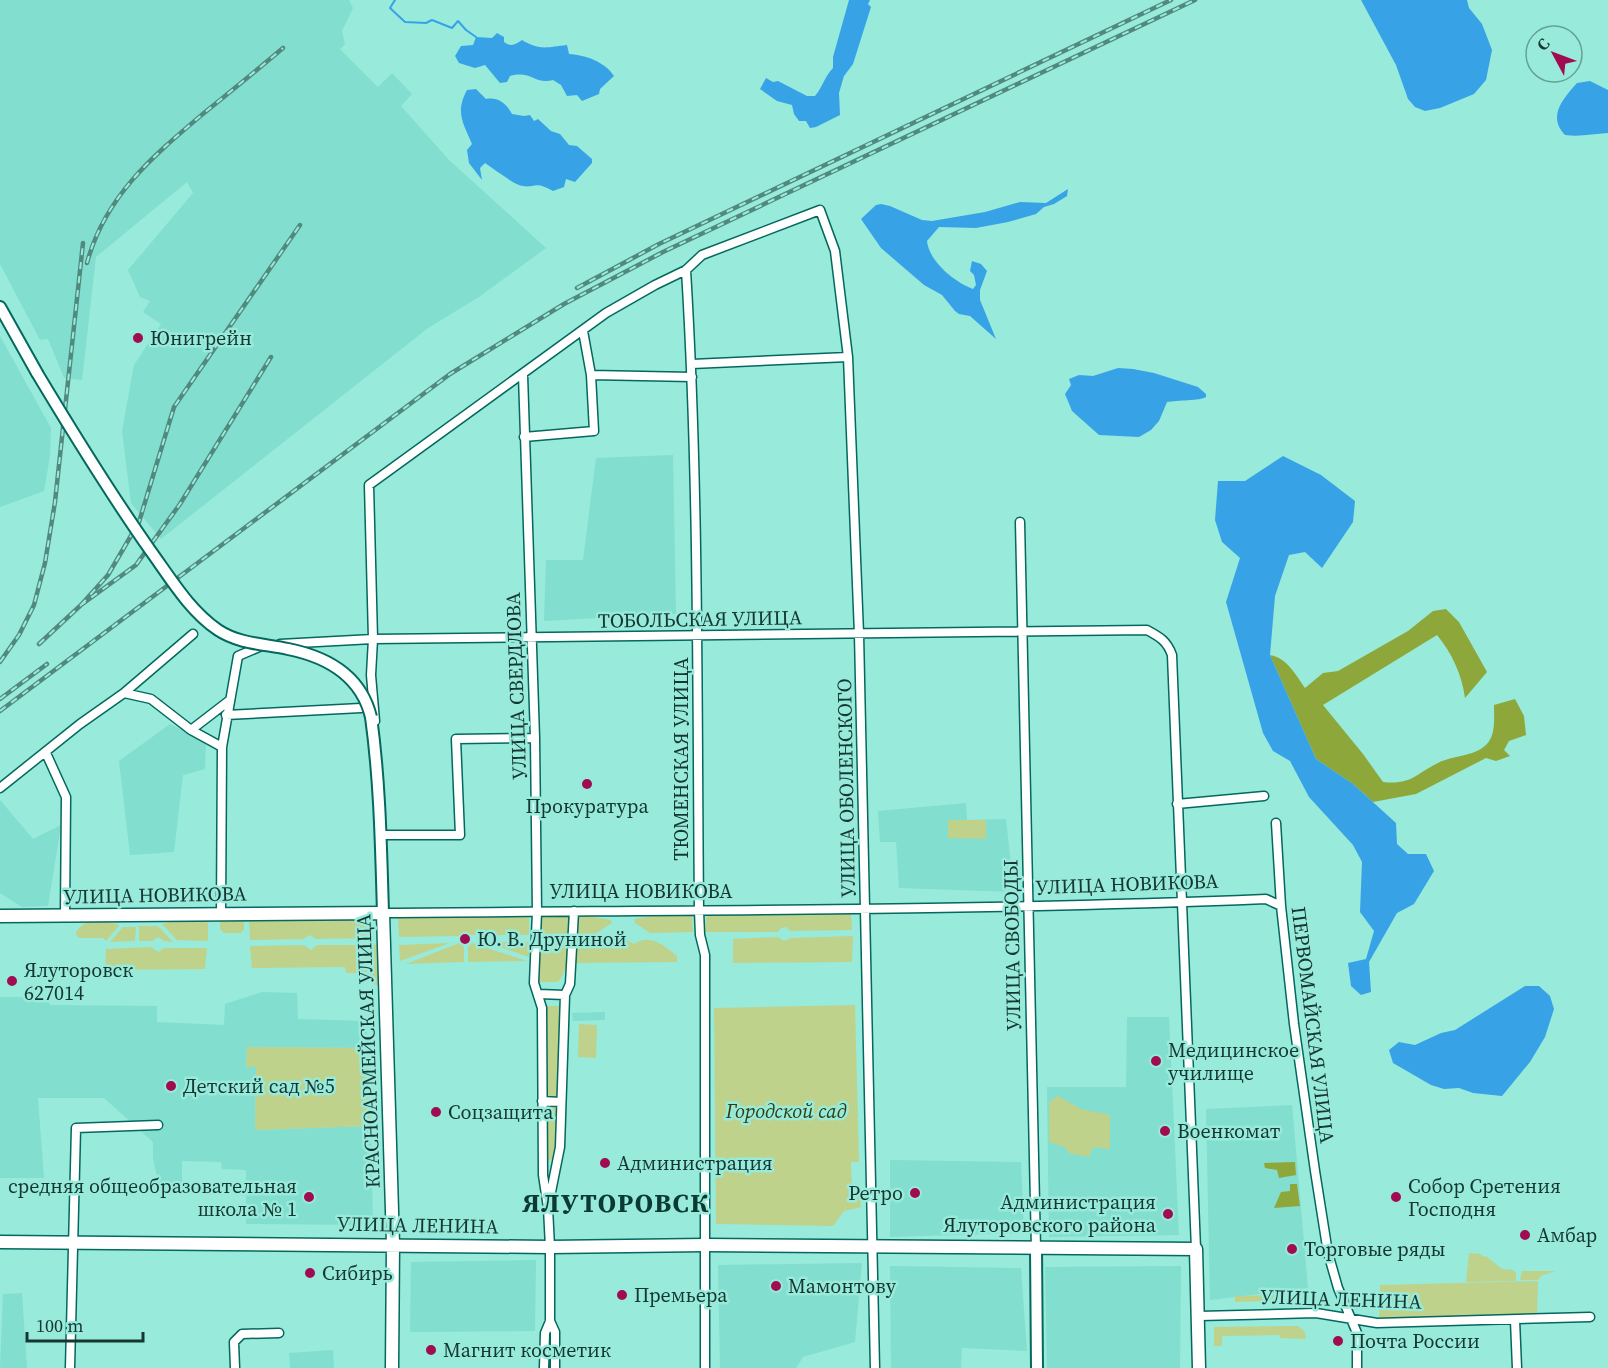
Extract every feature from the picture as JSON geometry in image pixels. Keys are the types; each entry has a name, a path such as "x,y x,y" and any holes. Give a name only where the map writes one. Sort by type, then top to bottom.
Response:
{"main road":[{"name":"УЛИЦА НОВИКОВА","path":"0,916 383,913"},
{"name":"КРАСНОАРМЕЙСКАЯ УЛИЦА","path":"383,913 393,1244 392,1368"},
{"name":"УЛИЦА ЛЕНИНА","path":"0,1242 1196,1249"},
{"path":"1196,1249 1199,1368"}],"street":[{"name":"УЛИЦА ОБОЛЕНСКОГО","path":"686,270 702,255 820,210 835,251 848,357 859,634 875,1368"},
{"path":"523,375 626,302 686,270"},
{"name":"ТЮМЕНСКАЯ УЛИЦА","path":"686,270 692,364 699,911 700,935 705,955 705,1368"},
{"name":"КРАСНОАРМЕЙСКАЯ УЛИЦА","path":"0,307 91,464 181,594 202,619 223,633 250,643 290,649 322,658 342,670 363,693 371,717 376,770 383,913"},
{"path":"524,437 594,431 591,375 583,331"},
{"path":"692,364 848,357"},
{"name":"КРАСНОАРМЕЙСКАЯ УЛИЦА","path":"376,770 378,760 371,675 373,639 369,485 523,375"},
{"name":"УЛИЦА СВЕРДЛОВА","path":"523,375 535,738 537,912 534,983 542,1008 543,1175 550,1247 550,1322 545,1333 544,1368"},
{"path":"591,375 692,377"},
{"name":"УЛИЦА СВОБОДЫ","path":"1020,522 1030,906 1037,1368"},
{"name":"ТОБОЛЬСКАЯ УЛИЦА","path":"230,699 238,656 262,645 373,639 1147,630 1163,638 1172,655 1178,804"},
{"path":"0,788 80,724 124,693 193,634"},
{"path":"124,693 151,699 191,730 222,747"},
{"path":"191,730 230,699"},
{"path":"221,914 222,747 230,699"},
{"path":"226,715 361,708"},
{"path":"381,836 460,835 456,739 535,738"},
{"path":"46,753 66,797 65,916"},
{"path":"1196,1249 1178,804 1264,796"},
{"name":"ПЕРВОМАЙСКАЯ УЛИЦА","path":"1276,823 1281,906 1294,1024 1328,1254 1338,1288 1357,1333 1357,1368"},
{"name":"УЛИЦА НОВИКОВА","path":"383,913 1030,906 1266,899 1281,906"},
{"name":"УЛИЦА СВЕРДЛОВА","path":"548,1208 560,1147 565,995 570,984 573,911"},
{"path":"539,994 565,995"},
{"path":"542,1101 561,1102"},
{"path":"70,1368 76,1128 158,1125"},
{"name":"УЛИЦА ЛЕНИНА","path":"1199,1316 1316,1313 1377,1323 1590,1317"},
{"path":"1515,1320 1517,1368"},
{"name":"УЛИЦА СВЕРДЛОВА","path":"550,1322 555,1332 555,1368"},
{"path":"235,1368 234,1342 242,1334 279,1333"}],"shaded area":[{"path":"0,0 349,0 353,8 342,31 345,44 340,49 378,87 392,73 412,94 401,106 449,160 546,248 479,297 428,328 161,539 131,503 122,431 134,365 161,324 143,312 150,301 140,297 128,270 193,193 187,182 96,257 82,380 64,378 48,339 40,340 0,264"},
{"path":"0,336 51,428 50,456 44,491 0,507"},
{"path":"673,455 676,614 544,621 546,560 583,560 596,458"},
{"path":"170,724 206,741 205,769 183,775 174,852 130,855 119,761"},
{"path":"0,800 33,839 61,825 48,906 22,907 0,893"},
{"path":"966,803 967,820 1006,819 1014,892 899,888 896,842 880,842 878,811"},
{"path":"262,992 297,993 298,1019 366,1021 368,1048 247,1047 246,1067 256,1067 255,1130 371,1126 373,1225 246,1224 246,1170 222,1169 221,1162 182,1161 182,1186 179,1192 160,1191 153,1158 153,1142 104,1098 38,1098 44,1178 0,1178 0,997 48,997 50,1005 157,1006 157,1022 224,1025 225,1004"},
{"path":"605,1012 605,1020 573,1021 572,1013"},
{"path":"1127,1017 1169,1017 1179,1235 1049,1237 1047,1087 1126,1087"},
{"path":"1292,1105 1308,1288 1210,1300 1206,1109"},
{"path":"890,1160 1021,1162 1024,1233 890,1237"},
{"path":"536,1260 535,1331 410,1332 411,1262"},
{"path":"862,1263 855,1342 803,1357 796,1368 720,1368 718,1265"},
{"path":"890,1266 1021,1268 1027,1351 962,1348 961,1368 891,1368"},
{"path":"1181,1266 1180,1368 1047,1368 1045,1267"},
{"path":"22,1293 27,1368 0,1368 3,1294"},
{"path":"333,1350 334,1368 290,1368 289,1353"}],"green space":[{"path":"1446,609 1459,622 1487,672 1465,698 1456,665 1437,635 1323,705 1383,782 1401,782 1413,778 1444,760 1481,749 1491,737 1494,726 1494,705 1515,699 1524,716 1526,735 1509,741 1504,750 1510,756 1496,761 1486,758 1416,794 1373,802 1353,784 1316,759 1270,655 1286,663 1305,688 1323,673 1338,671 1408,631 1433,611"},
{"path":"948,820 986,820 986,839 948,838"},
{"path":"851,913 852,930 790,931 786,927 781,928 778,932 705,932 706,918 709,915"},
{"path":"692,915 693,932 650,933 635,923 634,919 652,916"},
{"path":"539,916 567,916 569,935 538,935"},
{"path":"588,916 611,920 612,923 595,934 574,934 575,918"},
{"path":"368,917 367,938 316,939 310,935 303,939 250,940 249,918"},
{"path":"529,917 529,935 471,935 465,932 459,936 399,937 398,918"},
{"path":"179,919 208,920 208,941 177,940 162,924"},
{"path":"92,920 119,926 106,941 103,938 79,938 76,932"},
{"path":"220,921 244,921 244,929 241,933 224,933 220,929"},
{"path":"139,926 158,926 173,942 164,941 158,937 152,941 139,941"},
{"path":"123,927 136,927 135,941 110,942"},
{"path":"853,936 852,962 733,963 733,939 778,937 784,941 791,938"},
{"path":"626,940 634,944 646,940 657,942 677,956 677,962 575,963 574,942"},
{"path":"485,942 529,942 529,957"},
{"path":"537,942 568,942 566,968 558,982 539,982"},
{"path":"450,943 400,961 399,945"},
{"path":"459,943 464,947 464,962 406,964"},
{"path":"472,943 527,961 468,962 468,947"},
{"path":"379,944 379,986 371,983 371,945"},
{"path":"304,945 311,950 317,945 368,945 367,973 346,973 345,967 252,968 250,946"},
{"path":"151,947 158,952 164,948 207,948 205,969 105,970 106,949"},
{"name":"Городской сад","path":"855,1005 859,1162 851,1162 852,1189 860,1190 861,1207 844,1211 833,1226 716,1224 714,1008"},
{"path":"546,1006 559,1006 559,1097 545,1097"},
{"path":"579,1024 597,1025 596,1058 578,1057"},
{"path":"247,1047 368,1048 371,1126 255,1130 256,1067 246,1067"},
{"path":"1058,1096 1081,1109 1110,1115 1110,1149 1093,1147 1089,1157 1068,1153 1065,1147 1049,1142 1049,1102"},
{"path":"545,1105 557,1105 555,1160 546,1160"},
{"path":"1295,1162 1296,1175 1279,1178 1277,1170 1265,1168 1264,1163"},
{"path":"1290,1184 1297,1184 1300,1206 1274,1208 1281,1192 1290,1191"},
{"path":"1469,1253 1481,1254 1502,1269 1513,1270 1516,1273 1516,1281 1466,1282"},
{"path":"1522,1271 1555,1271 1541,1276 1538,1280 1520,1280"},
{"path":"1538,1281 1537,1316 1379,1319 1380,1285"},
{"path":"1275,1295 1272,1301 1235,1302 1235,1296"},
{"path":"1298,1326 1305,1332 1306,1339 1280,1338 1280,1335 1222,1336 1222,1346 1214,1346 1214,1327"}],"water":[{"path":"849,0 870,0 868,4 871,7 853,64 844,76 839,93 840,115 810,128 806,121 799,121 792,105 777,101 760,89 766,78 773,82 778,81 807,96 815,96 833,68 833,57"},
{"path":"1361,0 1467,0 1469,8 1482,24 1492,50 1486,80 1474,94 1440,108 1425,111 1415,107 1408,99 1396,65"},
{"path":"497,33 504,37 506,44 511,45 522,40 539,47 567,45 569,54 594,60 606,67 614,76 600,89 599,94 582,101 577,95 567,96 561,85 553,80 541,81 517,75 510,76 507,82 500,83 485,65 475,68 459,63 455,56 461,46 473,45 476,37 492,38"},
{"path":"1590,81 1608,90 1608,133 1565,135 1560,128 1557,114 1562,101 1576,84 1584,84 1584,82"},
{"path":"476,89 486,99 501,102 512,114 530,115 534,121 538,119 551,131 560,134 569,145 577,146 592,159 592,163 575,182 566,179 564,187 553,191 537,185 519,185 485,163 480,168 482,180 469,163 467,150 472,144 463,123 461,111 467,90"},
{"path":"1068,189 1067,196 1044,207 1036,214 976,228 939,227 927,241 937,263 966,286 973,289 976,285 974,275 970,271 972,261 981,264 987,271 980,290 980,300 996,339 970,316 955,311 942,295 924,285 881,248 861,219 876,205 881,204 922,220 932,221 985,212 1020,202 1046,203"},
{"path":"1118,368 1154,373 1198,387 1206,394 1206,397 1167,402 1159,421 1151,430 1139,437 1099,435 1072,411 1065,394 1071,385 1069,379 1079,375 1093,376"},
{"path":"1283,456 1321,475 1355,501 1353,522 1322,568 1305,552 1289,555 1275,596 1270,655 1316,759 1353,784 1396,823 1397,844 1408,854 1426,854 1434,871 1414,904 1397,913 1369,962 1371,992 1361,995 1351,986 1348,963 1366,959 1374,931 1360,912 1362,862 1353,845 1309,797 1290,761 1273,751 1263,733 1226,602 1240,558 1222,542 1215,520 1218,481 1245,481"},
{"path":"1525,986 1539,986 1550,996 1554,1009 1545,1037 1530,1062 1502,1096 1473,1093 1459,1088 1444,1089 1431,1085 1393,1063 1389,1050 1399,1042 1415,1045 1441,1033 1455,1030"}],"waterway":[{"path":"395,0 390,8 405,22 426,23 432,20 452,28 458,21 476,37"}],"railway":[{"path":"577,288 659,244 1171,0"},
{"path":"0,711 450,374 564,304 663,252 1195,0"},
{"path":"87,263 106,217 118,197 133,179 185,129 283,48"},
{"path":"81,605 108,575 139,522 174,407 300,225"},
{"path":"0,662 19,635 34,605 45,563 55,502 83,243"},
{"path":"39,644 81,605 136,565 180,504 271,357"},
{"path":"0,699 47,664"}],"place":[{"name":"Юнигрейн","path":"138,338"},
{"name":"Прокуратура","path":"587,784"},
{"name":"Ю. В. Друниной","path":"465,939"},
{"name":"Ялуторовск 627014","path":"12,981"},
{"name":"Медицинское училище","path":"1156,1061"},
{"name":"Детский сад №5","path":"171,1086"},
{"name":"Соцзащита","path":"436,1112"},
{"name":"Военкомат","path":"1165,1131"},
{"name":"Администрация","path":"605,1163"},
{"name":"Ретро","path":"915,1193"},
{"name":"средняя общеобразовательная школа № 1","path":"309,1197"},
{"name":"Собор Сретения Господня","path":"1396,1197"},
{"name":"Администрация Ялуторовского района","path":"1168,1214"},
{"name":"Амбар","path":"1525,1235"},
{"name":"Торговые ряды","path":"1292,1249"},
{"name":"Сибирь","path":"310,1273"},
{"name":"Мамонтову","path":"776,1286"},
{"name":"Премьера","path":"622,1295"},
{"name":"Почта России","path":"1338,1341"},
{"name":"Магнит косметик","path":"431,1350"}],"district":[{"name":"ЯЛУТОРОВСК","path":"616,1203"}]}
